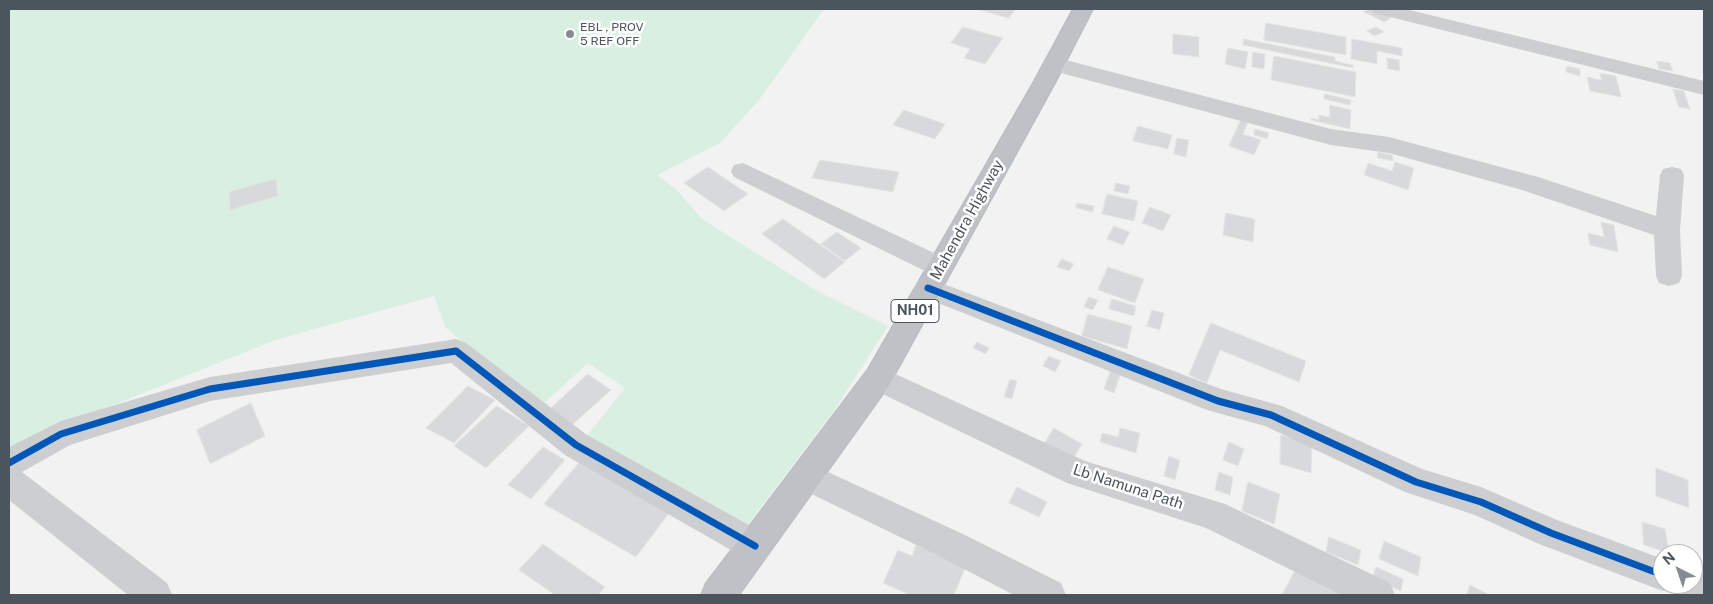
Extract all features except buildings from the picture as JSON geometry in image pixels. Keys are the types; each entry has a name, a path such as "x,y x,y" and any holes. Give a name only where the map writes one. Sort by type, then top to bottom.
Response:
{"highway":[{"name":"Mahendra Highway","path":"718,595 878,378 1083,9"}],"street":[{"path":"1381,9 1704,88"},
{"path":"1054,64 1331,137 1398,148 1529,183 1666,230"},
{"path":"743,172 934,278 1218,401 1271,415 1416,482 1480,502 1551,533 1653,570"},
{"path":"1669,276 1666,230 1672,175"},
{"path":"9,463 62,434 210,389 456,351 576,445 755,546"},
{"name":"Lb Namuna Path","path":"878,378 1078,473 1213,515 1373,594"},
{"path":"806,476 951,545 1049,595"},
{"path":"9,481 155,595"}],"green space":[{"path":"9,9 824,9 759,100 720,143 657,175 677,190 702,219 819,292 888,326 833,412 748,524 586,437 625,388 588,363 541,406 446,328 434,296 275,340 9,447"}],"cycle path":[{"path":"928,288 1218,401 1271,415 1416,482 1481,502 1551,533 1653,571"},
{"path":"9,463 61,434 210,389 456,351 576,445 755,546"}],"place":[{"name":"EBL , PROV 5 REF OFF","path":"570,34"}]}
